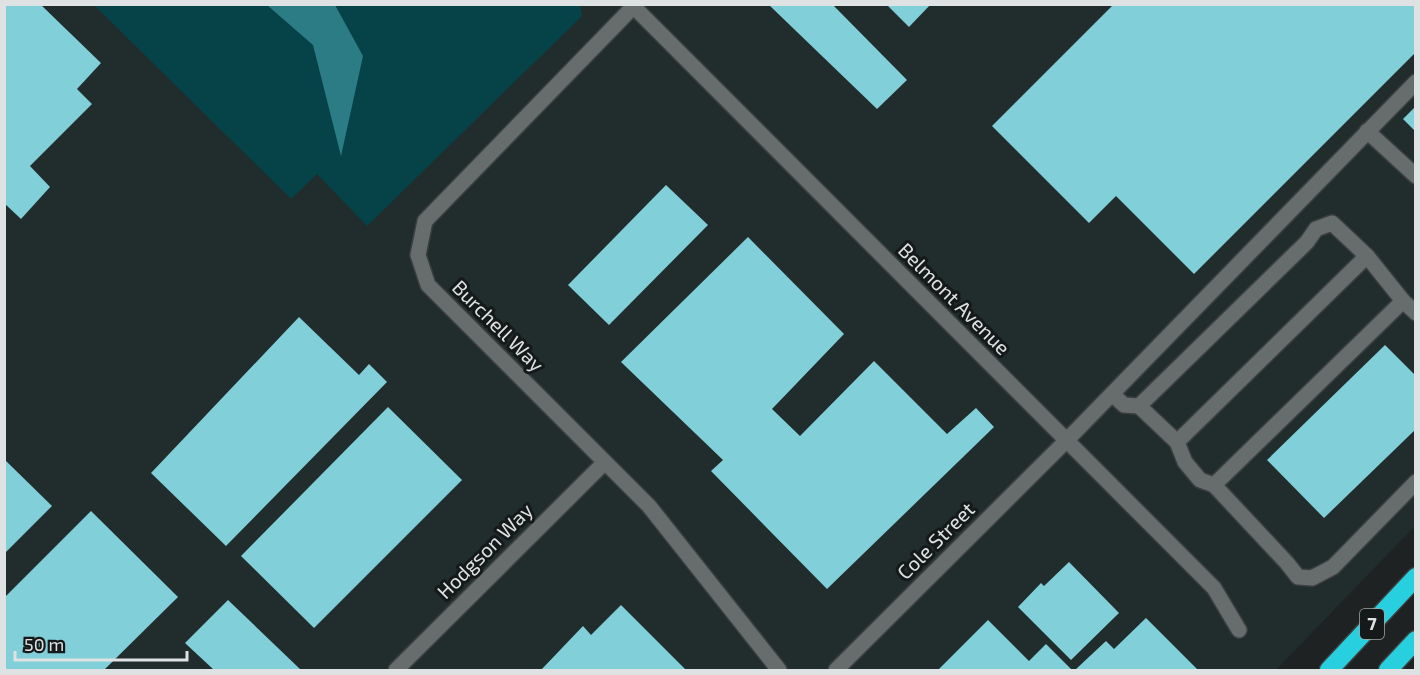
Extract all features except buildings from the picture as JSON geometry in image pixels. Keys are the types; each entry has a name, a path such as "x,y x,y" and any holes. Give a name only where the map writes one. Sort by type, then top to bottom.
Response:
{"highway":[{"name":"7","path":"1329,670 1416,577"},
{"name":"7","path":"1388,670 1416,640"}],"street":[{"name":"Belmont Avenue","path":"632,6 1214,588 1239,630"},
{"name":"Burchell Way","path":"632,6 425,221 418,255 428,285 649,506 779,670"},
{"name":"Cole Street","path":"836,670 1066,441 1416,82"},
{"path":"1367,131 1416,176"},
{"path":"1139,406 1307,242 1316,230 1332,223 1367,256 1403,301 1416,313"},
{"path":"1177,442 1367,256"},
{"path":"1214,484 1403,301"},
{"path":"1112,394 1124,405 1139,406 1177,442 1185,462 1200,480 1214,484 1298,577 1312,578 1333,567 1416,482"},
{"name":"Hodgson Way","path":"396,670 605,462"}],"shaded area":[{"path":"580,4 582,16 367,226 317,174 291,199 94,5"},
{"path":"4,5 1415,5 1415,526 1276,670 5,670"},
{"path":"267,5 335,5 363,56 341,156 313,45"}]}
